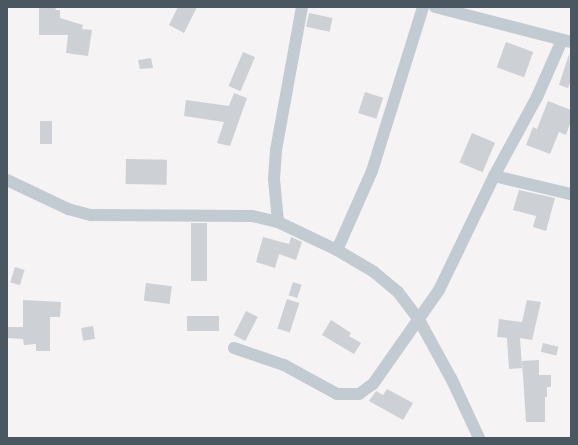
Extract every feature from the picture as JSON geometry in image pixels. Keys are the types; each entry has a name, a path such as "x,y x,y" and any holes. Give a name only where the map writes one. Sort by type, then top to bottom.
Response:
{"street":[{"path":"278,222 274,179 276,150 302,7"},
{"path":"337,250 372,171 423,7"},
{"path":"234,348 284,365 337,394 359,394 373,384 439,290 494,176 566,41 435,7"},
{"path":"494,176 571,194"},
{"path":"7,180 68,209 91,215 157,217 226,214 252,216 278,222 337,250 374,272 398,292 419,320 452,380 478,438"}],"building":[{"path":"39,7 55,7 56,10 60,10 60,18 83,25 82,29 92,30 88,56 66,53 68,35 39,35"},
{"path":"178,7 197,7 184,33 169,25"},
{"path":"309,13 332,18 330,32 306,27"},
{"path":"506,42 533,52 524,77 497,67"},
{"path":"243,52 255,57 241,91 229,86"},
{"path":"569,54 571,80 568,88 559,85"},
{"path":"151,58 153,68 140,69 138,60"},
{"path":"365,92 383,98 376,119 358,113"},
{"path":"234,93 247,98 230,146 217,143 224,122 184,116 186,100 229,106"},
{"path":"548,101 571,110 571,121 566,135 559,132 550,154 526,145 533,127 537,129"},
{"path":"40,121 52,121 52,144 40,144"},
{"path":"472,133 495,143 483,172 459,162"},
{"path":"126,159 167,160 167,185 126,184"},
{"path":"519,190 555,198 546,231 533,227 536,216 513,210"},
{"path":"191,223 207,223 207,281 191,281"},
{"path":"263,237 289,244 291,237 302,242 296,260 279,254 275,268 256,262"},
{"path":"15,267 25,270 20,285 10,282"},
{"path":"293,282 302,285 297,298 289,295"},
{"path":"146,283 172,286 170,304 144,301"},
{"path":"287,299 299,303 290,332 277,328"},
{"path":"23,300 61,302 60,317 50,317 50,351 36,351 36,344 24,345 23,339 7,338 7,327 23,327"},
{"path":"527,300 541,302 532,340 520,338 522,368 509,369 507,338 497,337 499,319 522,322"},
{"path":"246,311 258,317 245,341 234,335"},
{"path":"187,316 219,316 219,331 187,331"},
{"path":"331,320 351,333 349,336 361,343 354,354 322,335"},
{"path":"93,326 95,339 83,341 81,328"},
{"path":"543,343 559,347 556,356 541,352"},
{"path":"539,360 539,375 551,375 551,387 547,387 547,397 545,397 545,422 526,422 522,361"},
{"path":"387,389 413,403 403,420 369,401 376,391 383,395"}]}
